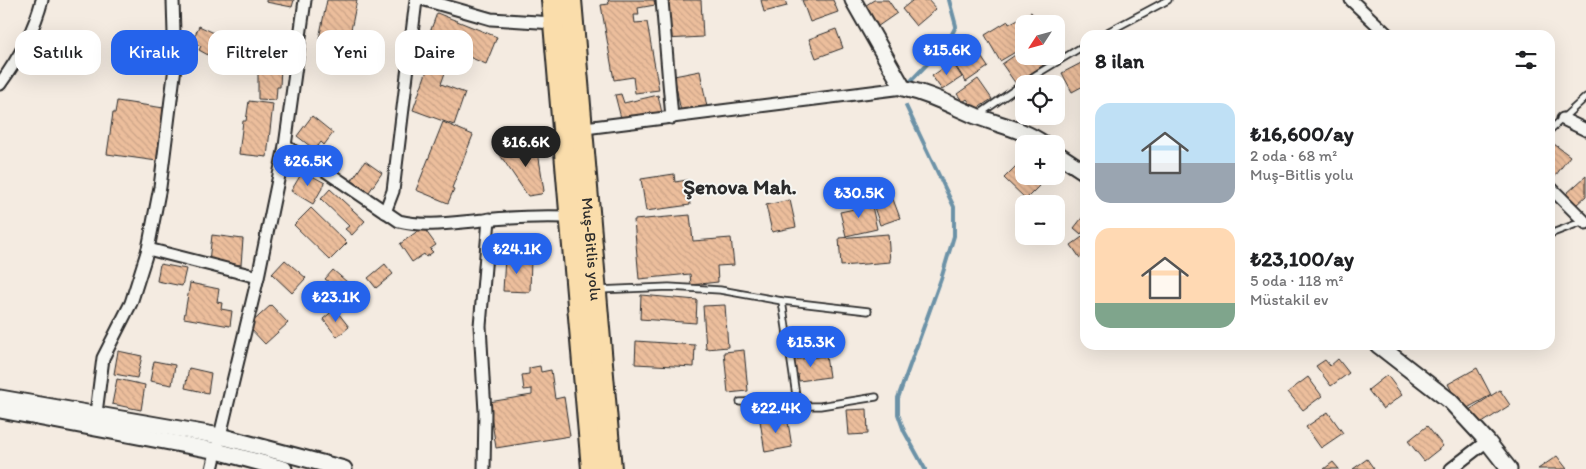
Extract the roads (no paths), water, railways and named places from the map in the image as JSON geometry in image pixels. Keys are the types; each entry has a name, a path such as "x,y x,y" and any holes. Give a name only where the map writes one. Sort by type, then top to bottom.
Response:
{"highway":[{"name":"Muş-Bitlis yolu","path":"552,0 572,129 582,244 586,292 592,469"},
{"name":"Muş-Bitlis yolu","path":"571,0 572,129 570,217 582,244"},
{"name":"Muş-Bitlis yolu","path":"586,292 611,469"}],"street":[{"path":"0,84 24,46 42,0"},
{"path":"95,420 103,358 131,303 148,249 160,187 175,67 173,0"},
{"path":"212,469 258,277 285,146 305,0"},
{"path":"385,212 393,191 416,0"},
{"path":"425,0 491,19 554,22"},
{"path":"662,0 672,118"},
{"path":"853,0 903,88"},
{"path":"1351,0 1380,30"},
{"path":"572,129 903,88 924,92 977,116 1030,135"},
{"path":"1563,119 1586,130"},
{"path":"285,146 399,221 410,224 526,216 570,217"},
{"path":"1065,159 1080,169"},
{"path":"1555,192 1585,222"},
{"path":"484,469 485,412 480,326 489,219"},
{"path":"148,249 258,277"},
{"path":"1384,350 1450,401 1510,469"},
{"path":"0,398 95,420 344,469"},
{"path":"0,410 95,420"},
{"path":"1450,469 1487,441"},
{"path":"219,444 284,469"}],"lane":[{"path":"1111,30 1168,0"},
{"path":"977,116 1037,74 1080,48"},
{"path":"1555,126 1586,97"},
{"path":"1555,232 1585,222"},
{"path":"586,292 643,287 694,288 868,311"},
{"path":"782,301 797,402"},
{"path":"740,402 778,400 797,402 808,406 820,406 876,397"}],"waterway":[{"path":"909,83 948,42 956,26 949,0"},
{"path":"906,106 954,207 954,236 941,279 898,398 898,414 904,431 925,469"}],"district":[{"name":"Şenova Mah.","path":"740,187"}]}
